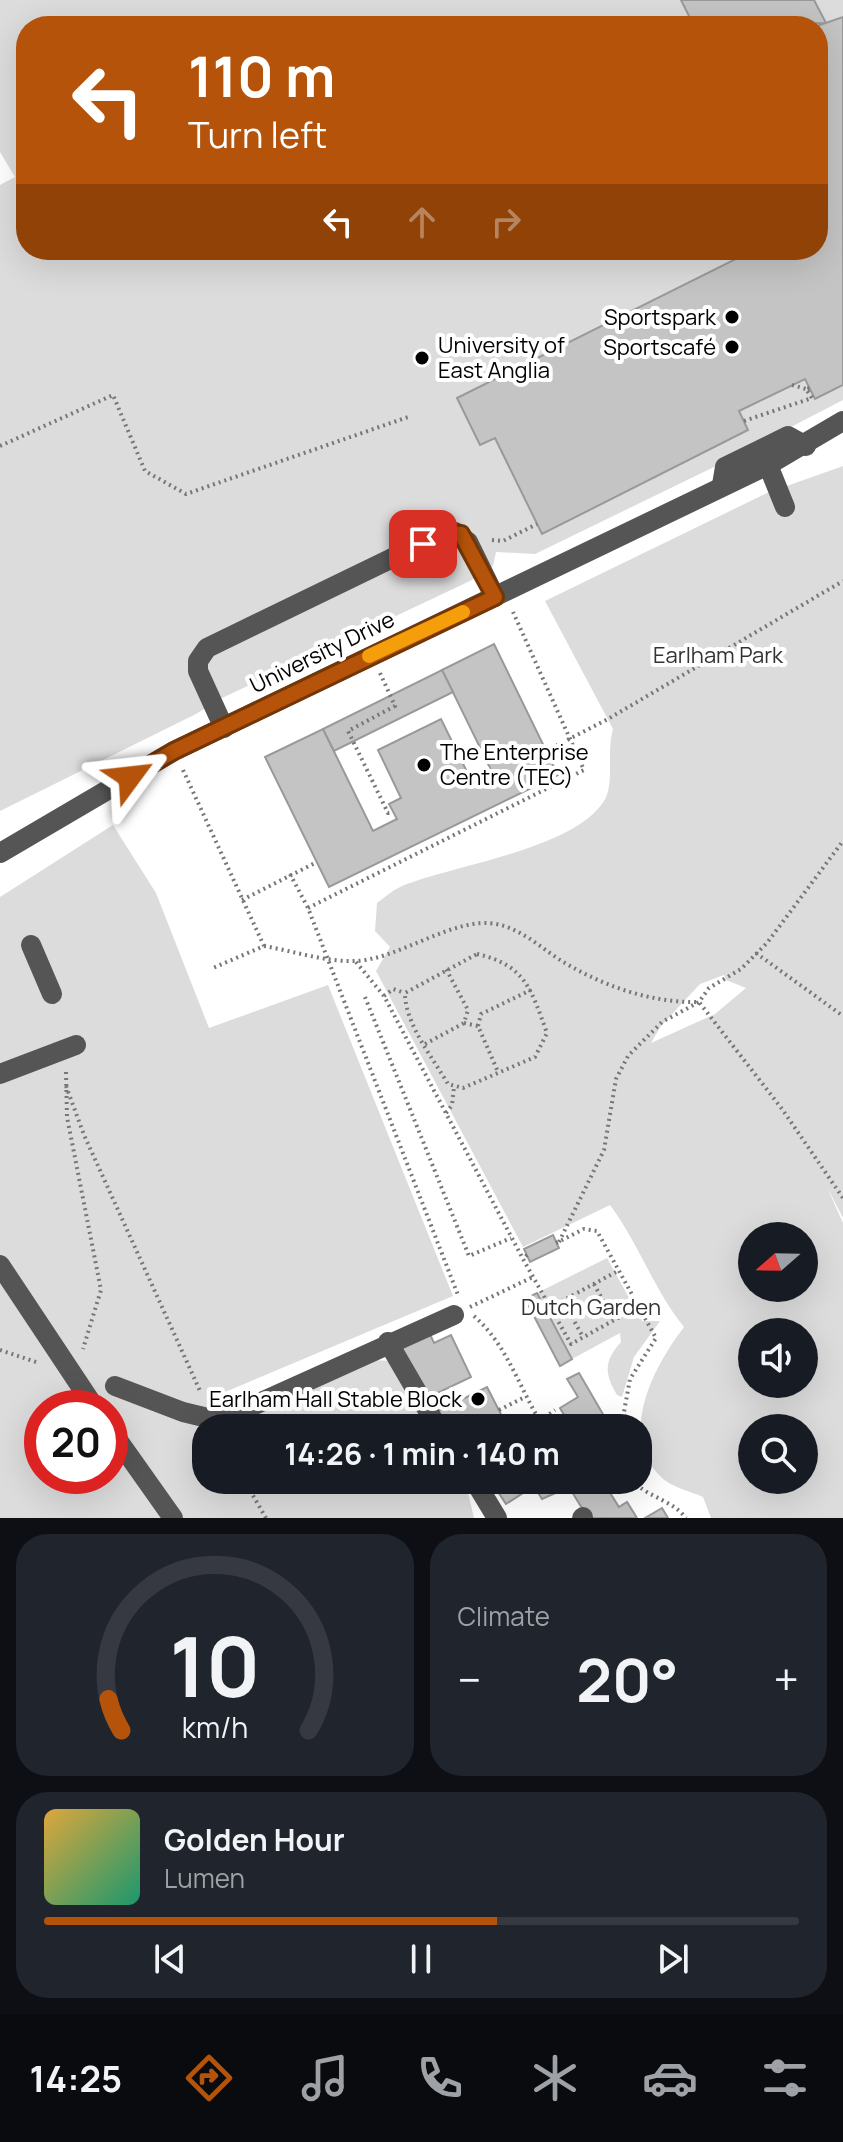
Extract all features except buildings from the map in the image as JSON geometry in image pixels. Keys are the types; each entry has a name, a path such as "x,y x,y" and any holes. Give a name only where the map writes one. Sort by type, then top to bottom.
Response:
{"lane":[{"name":"University Drive","path":"0,853 174,751 502,603 722,485 806,446 843,421"},
{"path":"722,485 725,467 788,436 806,446"},
{"path":"768,465 785,507"},
{"path":"224,728 198,671 198,661 207,648 444,533 461,534 502,603"},
{"path":"31,945 52,994"},
{"path":"0,1074 76,1045"},
{"path":"0,1265 84,1390"},
{"path":"228,1414 459,1313"},
{"path":"388,1342 430,1414"},
{"path":"74,1375 115,1386 192,1414"},
{"path":"113,1390 115,1386"},
{"path":"128,1454 173,1518"},
{"path":"482,1494 497,1518"}],"path":[{"path":"744,421 812,398 808,389 792,385"},
{"path":"0,446 113,395 145,471 186,494 411,416"},
{"path":"472,550 493,539 503,541 537,524"},
{"path":"546,751 571,740 843,581"},
{"path":"308,908 584,770 502,603"},
{"path":"379,671 395,706 348,731 388,813 393,812"},
{"path":"174,751 264,946"},
{"path":"624,1414 630,1379 656,1338 597,1231 584,1229 558,1243 604,1150 616,1079 628,1056 662,1022 699,1002 709,988 741,969 843,841"},
{"path":"242,900 317,862"},
{"path":"290,874 328,958 459,1313 491,1332 514,1367 525,1397 536,1414"},
{"path":"213,968 264,946 356,961 465,927 495,923 545,946 562,961 611,984 672,1003 699,1002"},
{"path":"756,953 843,1016"},
{"path":"384,996 393,989 405,993 477,954 499,959 525,978 547,1033 543,1047 535,1057 463,1088 454,1087 448,1084 425,1044 405,1004 405,993"},
{"path":"356,961 384,996 511,1238 525,1257 571,1344 637,1308"},
{"path":"446,969 468,1010 481,1014 531,990"},
{"path":"365,997 469,1256 511,1238"},
{"path":"699,1002 782,1109 843,1198"},
{"path":"464,1023 468,1010"},
{"path":"481,1014 478,1026 499,1073"},
{"path":"425,1044 464,1023 478,1026"},
{"path":"74,1375 101,1290 67,1117 65,1081 76,1045"},
{"path":"65,1081 84,1135 210,1414"},
{"path":"446,1113 452,1105 454,1087"},
{"path":"551,1307 617,1272"},
{"path":"459,1313 533,1277"},
{"path":"594,1284 614,1321"},
{"path":"562,1300 583,1337"},
{"path":"499,1410 525,1397"},
{"path":"550,1414 555,1410"},
{"path":"252,1494 266,1518"},
{"path":"647,1494 671,1503 686,1518"}],"green space":[{"name":"University of East Anglia","path":"0,0 843,0 843,400 535,554 496,552 493,566 470,581 222,698 196,714 0,811 0,185 15,177 0,152"},
{"name":"Earlham Park","path":"843,466 843,1218 827,1187 843,1223 843,1518 711,1518 703,1497 674,1486 659,1475 652,1465 652,1414 642,1414 662,1360 684,1327 610,1205 523,1247 376,971 390,947 375,931 377,903 386,896 424,878 511,854 567,832 589,818 604,801 610,777 613,729 545,601 767,493","holes":["724,975 726,980 746,988 715,1014 651,1043 661,1026 700,984"]},
{"path":"113,825 156,893 209,1028 328,985 453,1296 218,1395 226,1414 192,1414 192,1494 468,1494 474,1518 0,1518 0,897"},
{"name":"Dutch Garden","path":"607,1258 642,1321 660,1321 634,1357 622,1397 617,1395 608,1374 611,1355 621,1342 620,1333 572,1359 537,1293"},
{"path":"373,1360 392,1361 427,1414 252,1414"}],"slow traffic":[{"path":"369,656 463,612"}],"place":[{"name":"Sportspark","path":"732,317"},
{"name":"Sportscafé","path":"732,347"},
{"name":"University of East Anglia","path":"422,358"},
{"name":"The Enterprise Centre (TEC)","path":"424,765"},
{"name":"Earlham Hall Stable Block","path":"478,1399"}],"route":[{"path":"130,777 174,751 495,597 461,534 444,533 423,544"}]}
